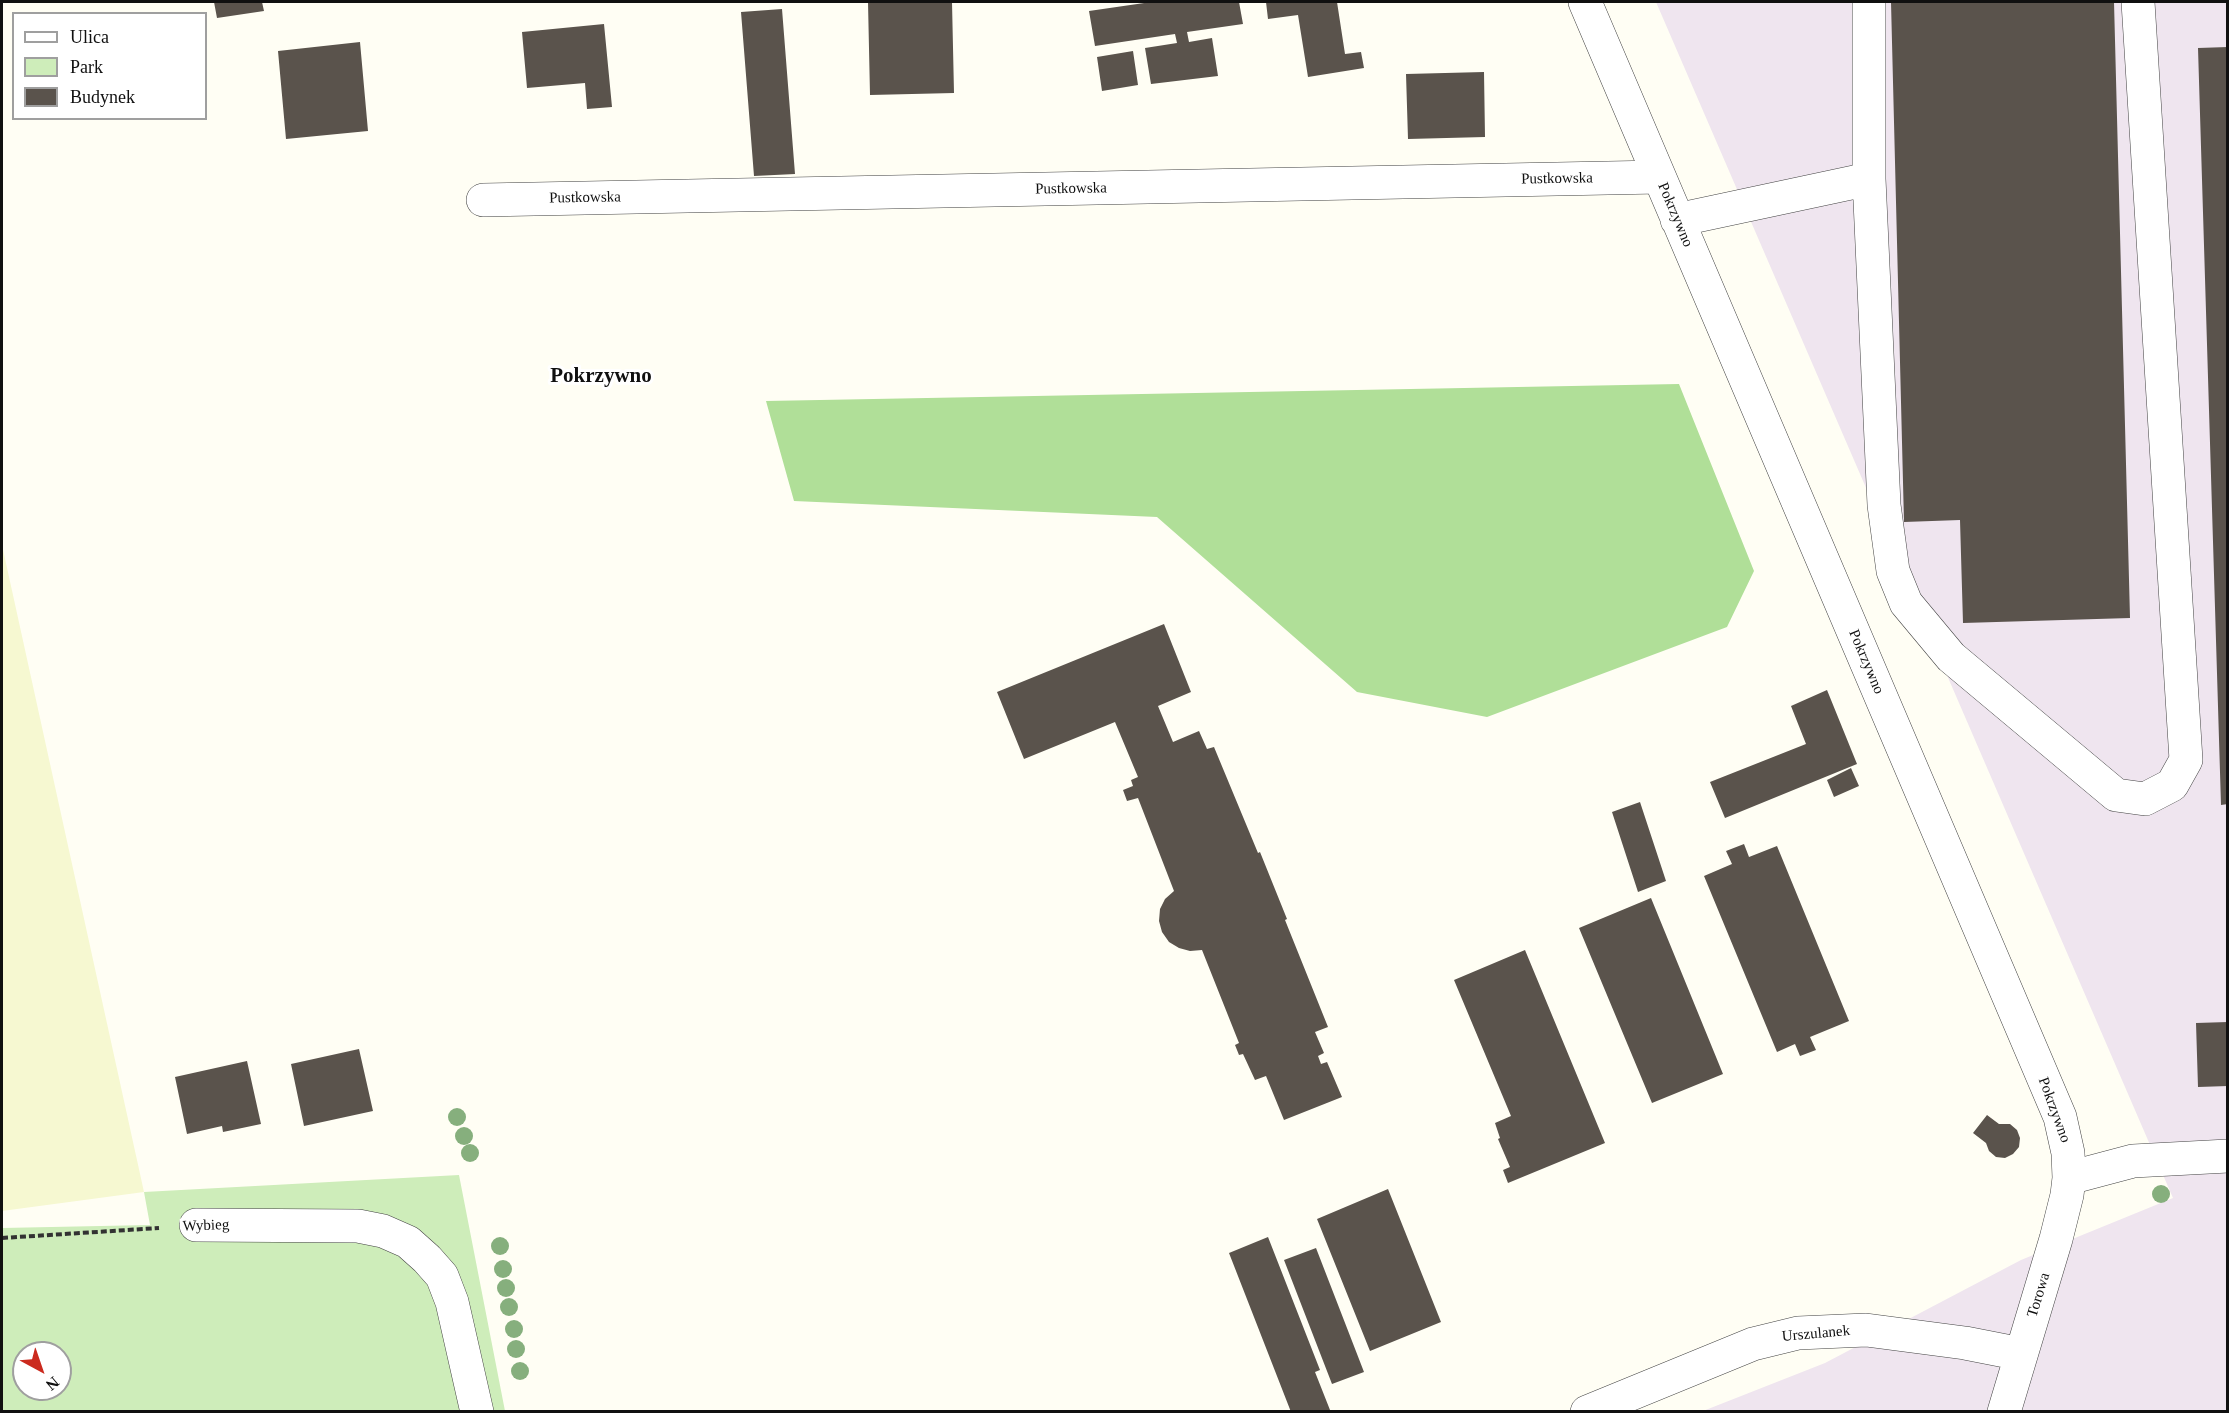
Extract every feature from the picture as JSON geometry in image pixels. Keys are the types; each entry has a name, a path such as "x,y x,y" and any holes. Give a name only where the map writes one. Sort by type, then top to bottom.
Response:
{"street":[{"name":"Pokrzywno","path":"1585,2 2060,1117 2066,1139 2069,1178"},
{"path":"1869,2 1869,178 1884,506 1893,572 1906,603 1951,657 2116,795 2145,799 2172,785 2186,760 2138,2"},
{"name":"Pustkowska","path":"483,201 1659,177"},
{"path":"1677,220 1869,178"},
{"path":"2069,1178 2133,1161 2228,1156"},
{"name":"Torowa","path":"2004,1412 2058,1230 2069,1178"},
{"name":"Wybieg","path":"196,1226 358,1226 383,1231 408,1242 442,1276 455,1312 477,1412"},
{"name":"Urszulanek","path":"1587,1412 1753,1344 1798,1333 1866,1330 1965,1343 2021,1354"}],"path":[{"name":"Wybieg","path":"2,1238 196,1226"}],"shaded area":[{"path":"1656,2 2227,2 2227,1411 1703,1411 1825,1363 2021,1260 2173,1198"}],"green space":[{"path":"1679,384 1754,571 1727,627 1487,717 1357,692 1157,517 794,501 766,401"},
{"path":"2,545 144,1192 2,1211"},
{"path":"459,1175 505,1411 2,1411 2,1228 150,1225 144,1192"}],"building":[{"path":"214,2 262,2 264,11 217,18"},
{"path":"868,2 952,2 954,93 870,95"},
{"path":"1151,2 1239,2 1243,24 1187,32 1189,42 1212,38 1218,76 1151,84 1145,48 1177,43 1175,34 1095,46 1089,11"},
{"path":"1266,2 1337,2 1345,54 1361,52 1364,68 1308,77 1298,15 1268,19"},
{"path":"1891,2 2114,2 2130,618 1963,623 1960,520 1904,522"},
{"path":"782,9 795,174 754,176 741,12"},
{"path":"604,24 612,107 587,109 585,83 527,88 522,32"},
{"path":"360,42 368,131 286,139 278,51"},
{"path":"2228,47 2228,804 2221,805 2198,48"},
{"path":"1133,51 1138,85 1102,91 1097,57"},
{"path":"1484,72 1485,137 1408,139 1406,74"},
{"path":"1164,624 1191,692 1158,706 1173,742 1199,731 1207,749 1214,747 1258,853 1260,852 1328,1027 1315,1032 1324,1053 1318,1056 1321,1064 1327,1062 1342,1097 1284,1120 1266,1076 1255,1080 1243,1054 1239,1055 1235,1045 1239,1043 1202,950 1190,951 1179,948 1169,942 1162,932 1159,921 1160,909 1165,899 1174,891 1138,798 1127,801 1123,790 1133,786 1131,780 1138,777 1115,722 1024,759 997,692"},
{"path":"1827,690 1857,764 1725,818 1710,782 1806,744 1791,706"},
{"path":"1851,768 1859,786 1834,797 1827,780"},
{"path":"1640,802 1666,881 1638,892 1612,812"},
{"path":"1744,844 1749,857 1777,846 1849,1021 1810,1037 1816,1050 1800,1056 1795,1044 1777,1052 1704,876 1732,864 1726,851"},
{"path":"1651,898 1723,1074 1652,1103 1579,928"},
{"path":"1525,950 1605,1143 1508,1183 1503,1170 1510,1167 1498,1139 1500,1138 1495,1123 1511,1116 1454,980"},
{"path":"2228,1022 2228,1086 2198,1087 2196,1023"},
{"path":"359,1049 373,1111 304,1126 291,1064"},
{"path":"247,1061 261,1124 223,1132 222,1126 187,1134 175,1077"},
{"path":"1987,1115 1999,1124 2010,1124 2017,1130 2020,1138 2019,1147 2013,1154 2005,1158 1996,1157 1989,1151 1986,1143 1973,1133"},
{"path":"1388,1189 1441,1322 1370,1351 1317,1219"},
{"path":"1268,1237 1320,1370 1315,1372 1330,1410 1326,1412 1291,1412 1229,1253"},
{"path":"1316,1248 1364,1372 1332,1384 1284,1260"}],"district":[{"name":"Pokrzywno","path":"601,377"}]}
